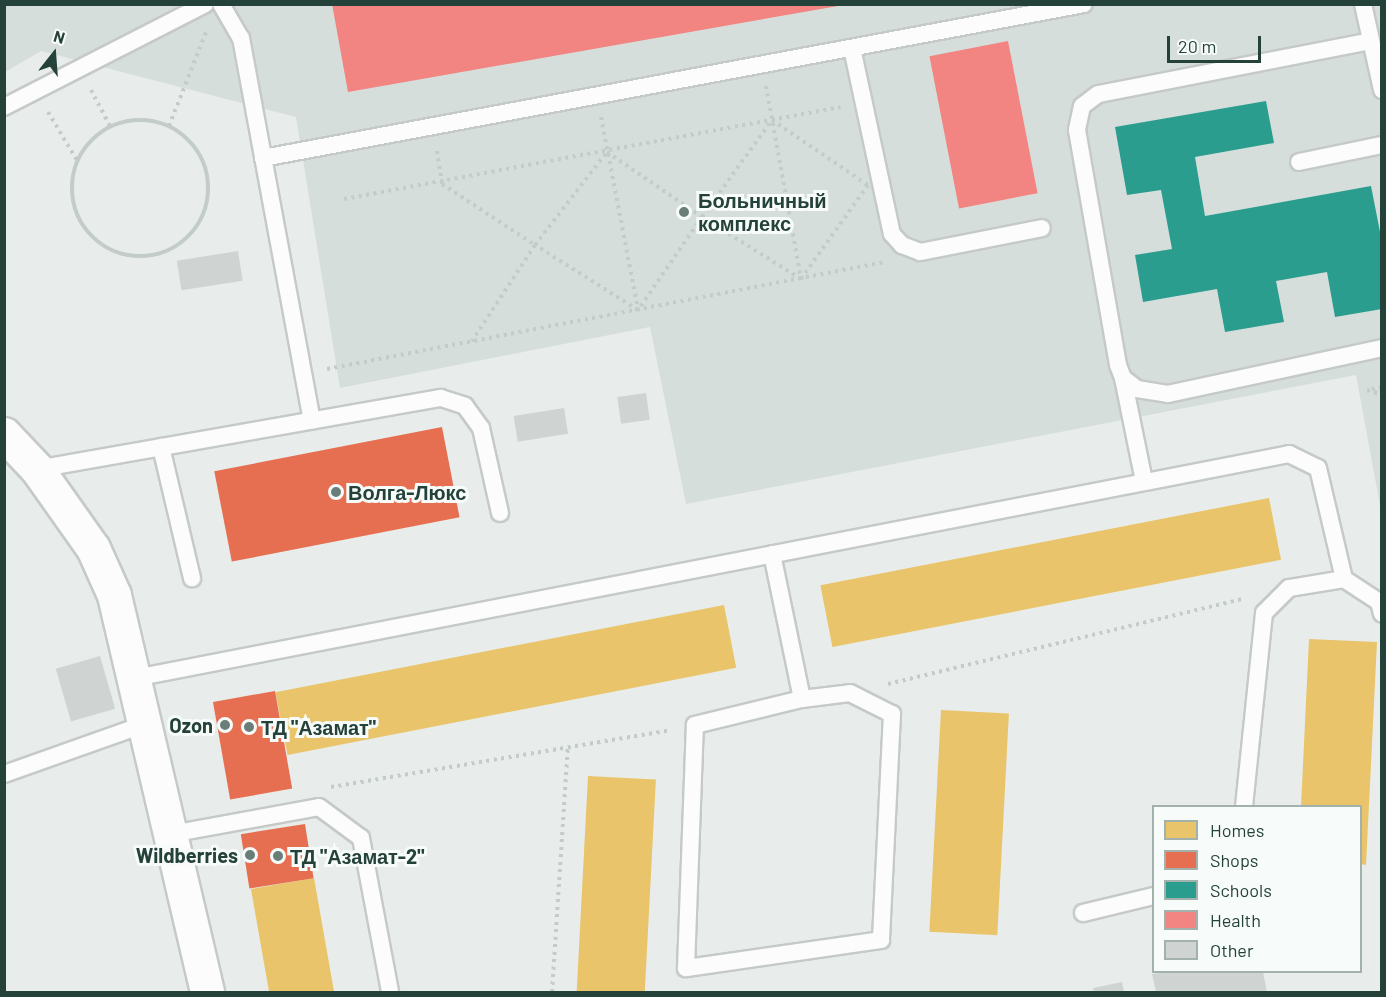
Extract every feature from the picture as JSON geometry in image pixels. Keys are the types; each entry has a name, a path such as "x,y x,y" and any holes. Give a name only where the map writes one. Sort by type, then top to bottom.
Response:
{"street":[{"path":"4,434 37,469 93,548 114,595 207,993"}],"lane":[{"path":"4,107 205,4"},
{"path":"221,4 241,38 312,420"},
{"path":"263,158 1084,4"},
{"path":"1363,4 1382,90"},
{"path":"1144,481 1077,130 1082,106 1098,94 1371,41"},
{"path":"852,48 892,234 902,245 920,252 1042,228"},
{"path":"1299,162 1382,145"},
{"path":"1123,378 1137,389 1168,394 1382,348"},
{"path":"37,469 441,398 465,406 481,428 500,513"},
{"path":"161,447 192,578"},
{"path":"135,678 1288,454 1318,468 1344,579"},
{"path":"772,554 802,699"},
{"path":"1244,805 1264,613 1290,588 1344,579 1379,602 1382,614"},
{"path":"850,693 891,714 881,940 686,968 694,726 802,699 850,693"},
{"path":"4,774 145,724"},
{"path":"171,834 319,807 361,838 390,993"},
{"path":"1083,913 1152,896"}],"path":[{"path":"169,126 208,25"},
{"path":"762,65 801,279"},
{"path":"80,68 110,126"},
{"path":"35,91 78,162"},
{"path":"597,96 638,310"},
{"path":"344,199 442,183 862,103"},
{"path":"137,118 169,126 190,142 202,162 208,187 204,211 190,237 172,251 143,259 113,250 91,236 76,205 73,187 78,162 93,139 110,126 137,118"},
{"path":"638,310 772,120"},
{"path":"772,120 868,185 801,279"},
{"path":"432,126 442,183 638,310"},
{"path":"607,152 702,217 801,279"},
{"path":"472,341 535,245 607,152"},
{"path":"303,374 884,264 902,245"},
{"path":"1382,387 1367,390 1382,395"},
{"path":"850,693 1290,588"},
{"path":"319,807 327,788 694,726"},
{"path":"552,993 568,747"}],"shaded area":[{"path":"4,5 1381,5 1381,511 1356,375 686,504 650,327 340,388 296,117 41,51 5,72"}],"building: Homes":[{"path":"1269,498 1281,560 832,647 820,585"},
{"path":"724,605 736,668 288,755 275,692"},
{"path":"1309,639 1377,642 1366,865 1362,864 1362,805 1301,805"},
{"path":"941,710 1009,714 997,935 929,932"},
{"path":"588,776 656,780 645,992 577,992"},
{"path":"314,878 334,992 269,992 251,889"}],"building: Shops":[{"name":"Волга-Люкс","path":"442,427 460,517 232,562 214,471"},
{"name":"ТД \"Азамат\"","path":"275,691 292,788 230,799 213,702"},
{"name":"ТД \"Азамат-2\"","path":"305,824 314,878 249,888 241,834"}],"building: Schools":[{"path":"1266,101 1274,143 1195,157 1205,216 1371,186 1382,242 1382,309 1335,317 1327,272 1276,281 1284,322 1225,332 1217,289 1143,302 1135,255 1172,249 1161,190 1127,195 1115,127"}],"building: Health":[{"path":"332,4 838,4 838,6 348,92"},
{"path":"1008,41 1038,193 959,208 929,56"}],"building: Other":[{"path":"238,251 243,281 181,290 177,261"},
{"path":"646,393 650,420 621,424 617,397"},
{"path":"564,408 568,434 518,442 514,416"},
{"path":"100,656 115,709 71,722 56,669"},
{"path":"1263,973 1267,992 1156,992 1152,974"},
{"path":"1122,982 1124,992 1094,992 1093,988"}],"place":[{"name":"Больничный комплекс","path":"684,212"},
{"name":"Волга-Люкс","path":"336,492"},
{"name":"Ozon","path":"225,725"},
{"name":"ТД \"Азамат\"","path":"249,727"},
{"name":"Wildberries","path":"250,855"},
{"name":"ТД \"Азамат-2\"","path":"278,856"}]}
